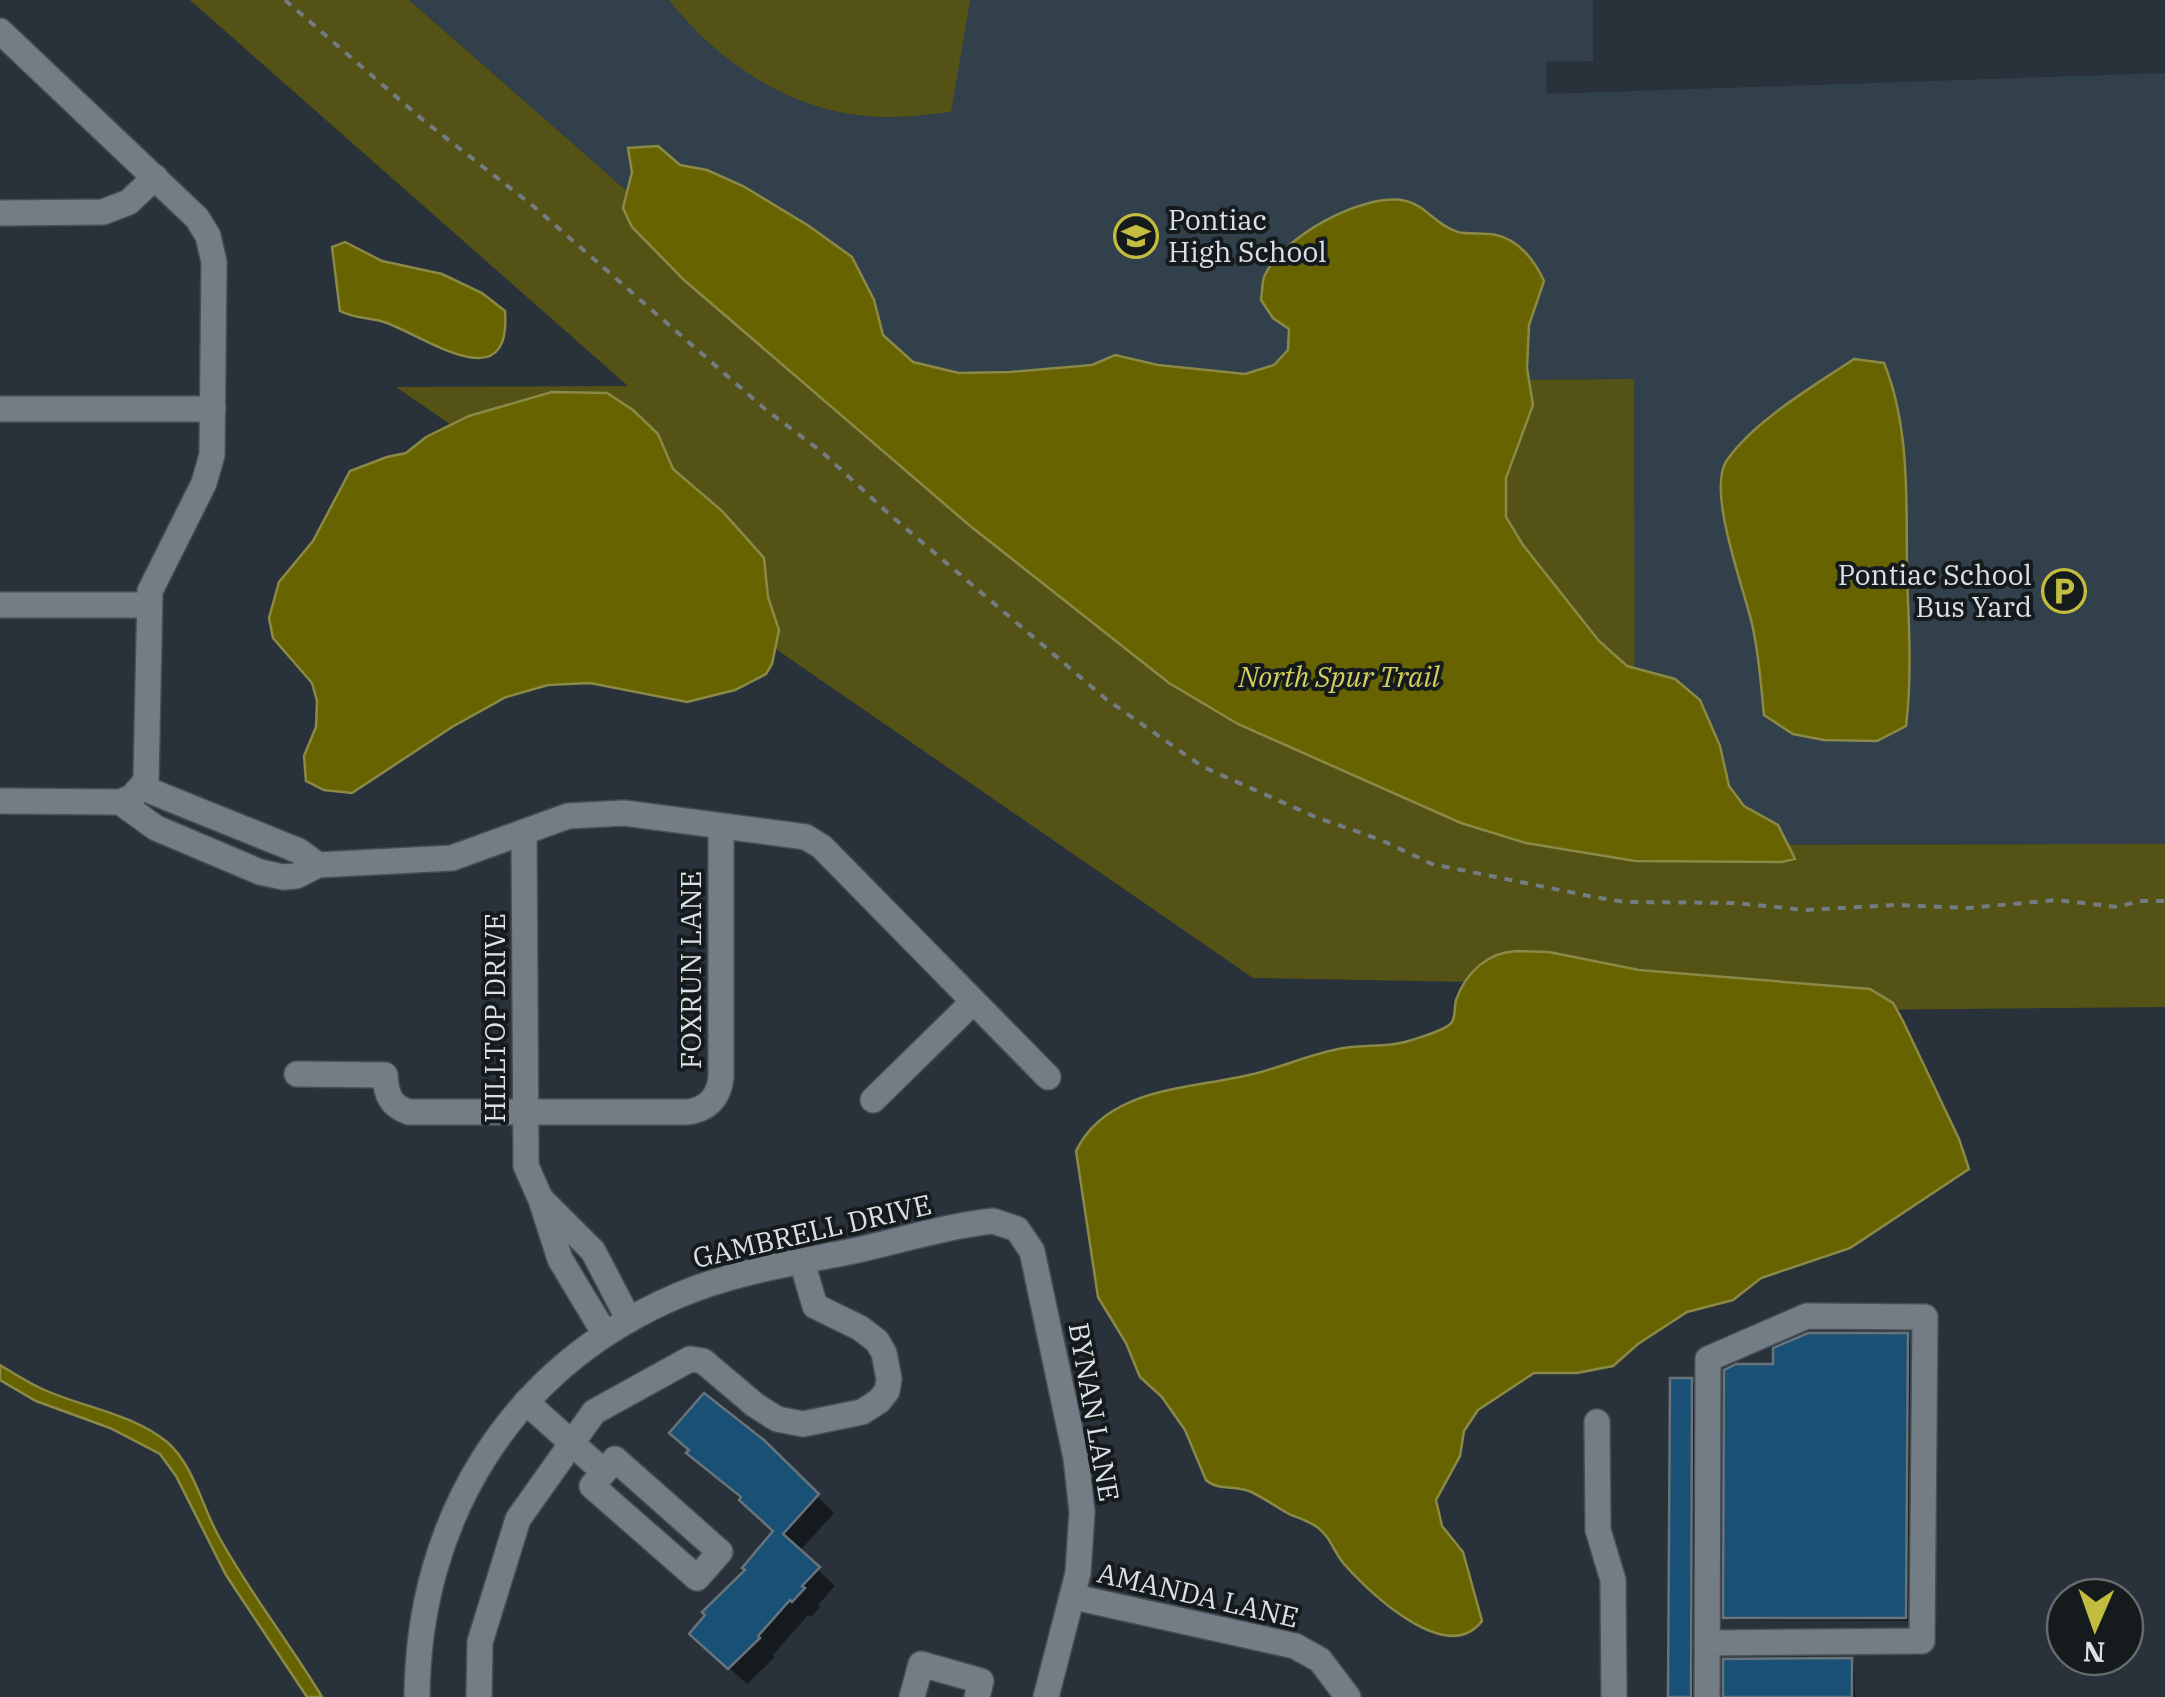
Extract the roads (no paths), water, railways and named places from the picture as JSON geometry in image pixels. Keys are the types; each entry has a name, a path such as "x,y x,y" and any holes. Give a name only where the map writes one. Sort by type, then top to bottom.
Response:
{"street":[{"path":"0,31 197,218 212,249 213,409 208,474 155,578 149,605 149,767 142,788 120,802 0,801"},
{"path":"0,213 102,212 128,202 154,178"},
{"path":"0,408 213,409"},
{"path":"0,605 149,605"},
{"path":"142,788 298,852 318,865"},
{"path":"120,802 156,828 270,876 296,876 318,865 452,858 555,820 593,812 800,836 817,843 1048,1077"},
{"name":"FOXRUN LANE","path":"525,1112 694,1112 716,1096 721,1078 721,826"},
{"name":"HILLTOP DRIVE","path":"524,832 526,1166 542,1200 560,1260 605,1334"},
{"path":"873,1100 973,1002"},
{"path":"297,1074 385,1075 388,1095 400,1109 409,1112 525,1112"},
{"name":"HILLTOP DRIVE","path":"542,1200 592,1251 630,1320"},
{"name":"GAMBRELL DRIVE","path":"417,1697 422,1624 442,1542 480,1464 526,1402 558,1370 605,1334 698,1288 989,1221"},
{"name":"BYNAN LANE","path":"989,1221 1014,1227 1024,1235 1032,1251 1080,1486 1082,1543 1074,1597 1046,1697"},
{"path":"478,1697 480,1642 518,1519 594,1412 690,1359 702,1361 765,1412 790,1422 815,1422 862,1412 878,1402 888,1380 881,1347 860,1328 815,1306 802,1262"},
{"path":"1706,1697 1708,1359 1807,1316 1924,1317 1922,1641 1707,1643"},
{"path":"526,1402 604,1472"},
{"path":"1597,1422 1596,1518 1613,1580 1614,1697"},
{"path":"615,1459 720,1552 697,1578 592,1486 604,1472 615,1459"},
{"name":"AMANDA LANE","path":"1074,1597 1296,1646 1320,1660 1348,1697"},
{"path":"912,1697 922,1664 982,1680 977,1697"}],"place":[{"name":"Pontiac High School","path":"1136,236"},
{"name":"Pontiac School Bus Yard","path":"2064,591"}],"park label":[{"name":"North Spur Trail","path":"1339,677"}]}
